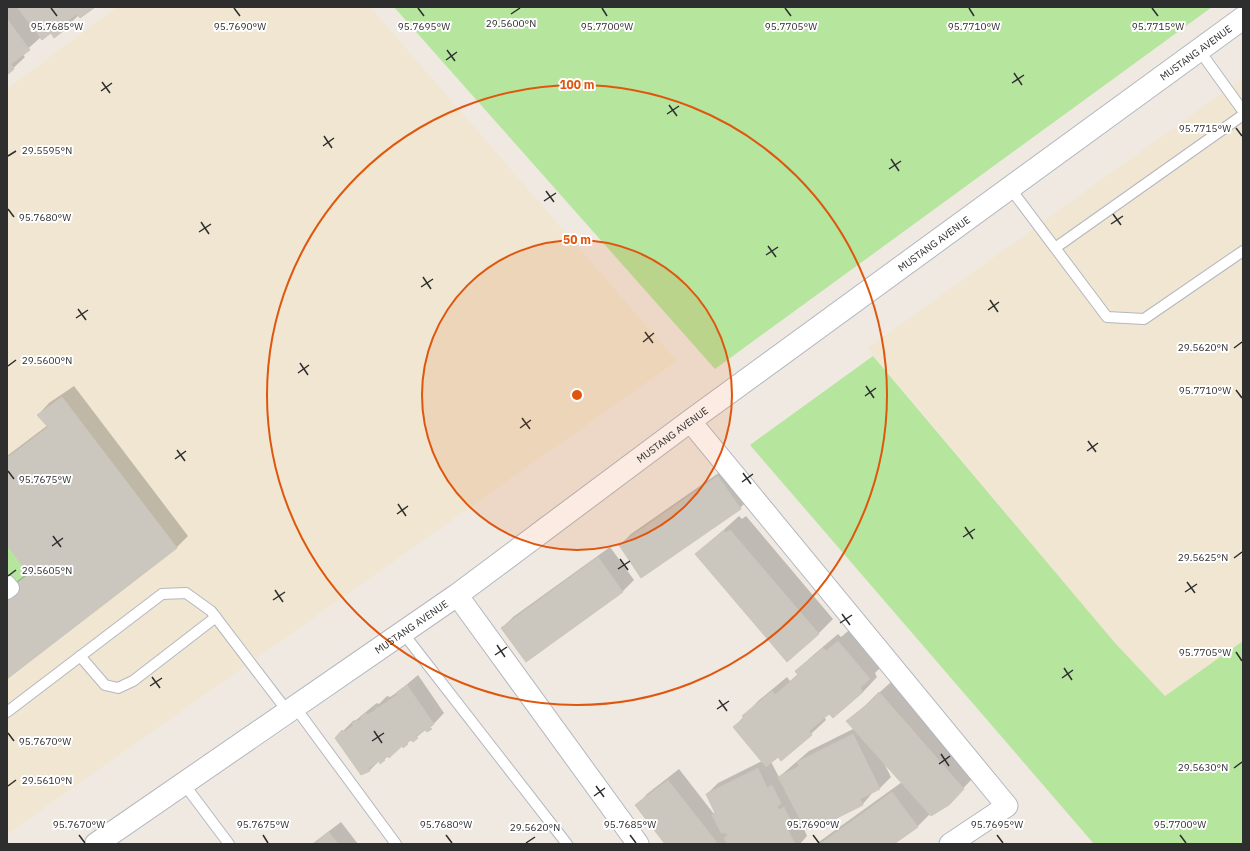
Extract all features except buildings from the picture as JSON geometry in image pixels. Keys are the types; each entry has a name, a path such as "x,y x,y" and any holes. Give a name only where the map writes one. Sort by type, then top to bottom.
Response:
{"street":[{"name":"MUSTANG AVENUE","path":"96,844 457,595 690,421 1243,18"},
{"path":"690,421 1007,806 950,844"},
{"path":"7,583 11,588 7,590"},
{"path":"457,595 638,844"}],"lane":[{"path":"1199,50 1243,111"},
{"path":"1055,248 1243,115"},
{"path":"1010,188 1107,317 1144,319 1243,251"},
{"path":"7,712 162,594 186,593 211,611 292,710 396,844"},
{"path":"80,656 106,685 118,688 133,681 216,617"},
{"path":"403,632 567,844"},
{"path":"184,784 229,844"}],"shaded area":[{"path":"117,7 370,7 677,361 7,834 7,89"},
{"path":"1243,78 1243,641 1165,696 1115,643 868,348"}],"green space":[{"path":"394,7 1212,7 715,369"},
{"path":"873,356 1115,643 1165,696 1243,641 1243,844 1094,844 750,445"},
{"path":"7,545 29,574 11,588 7,583"}]}
